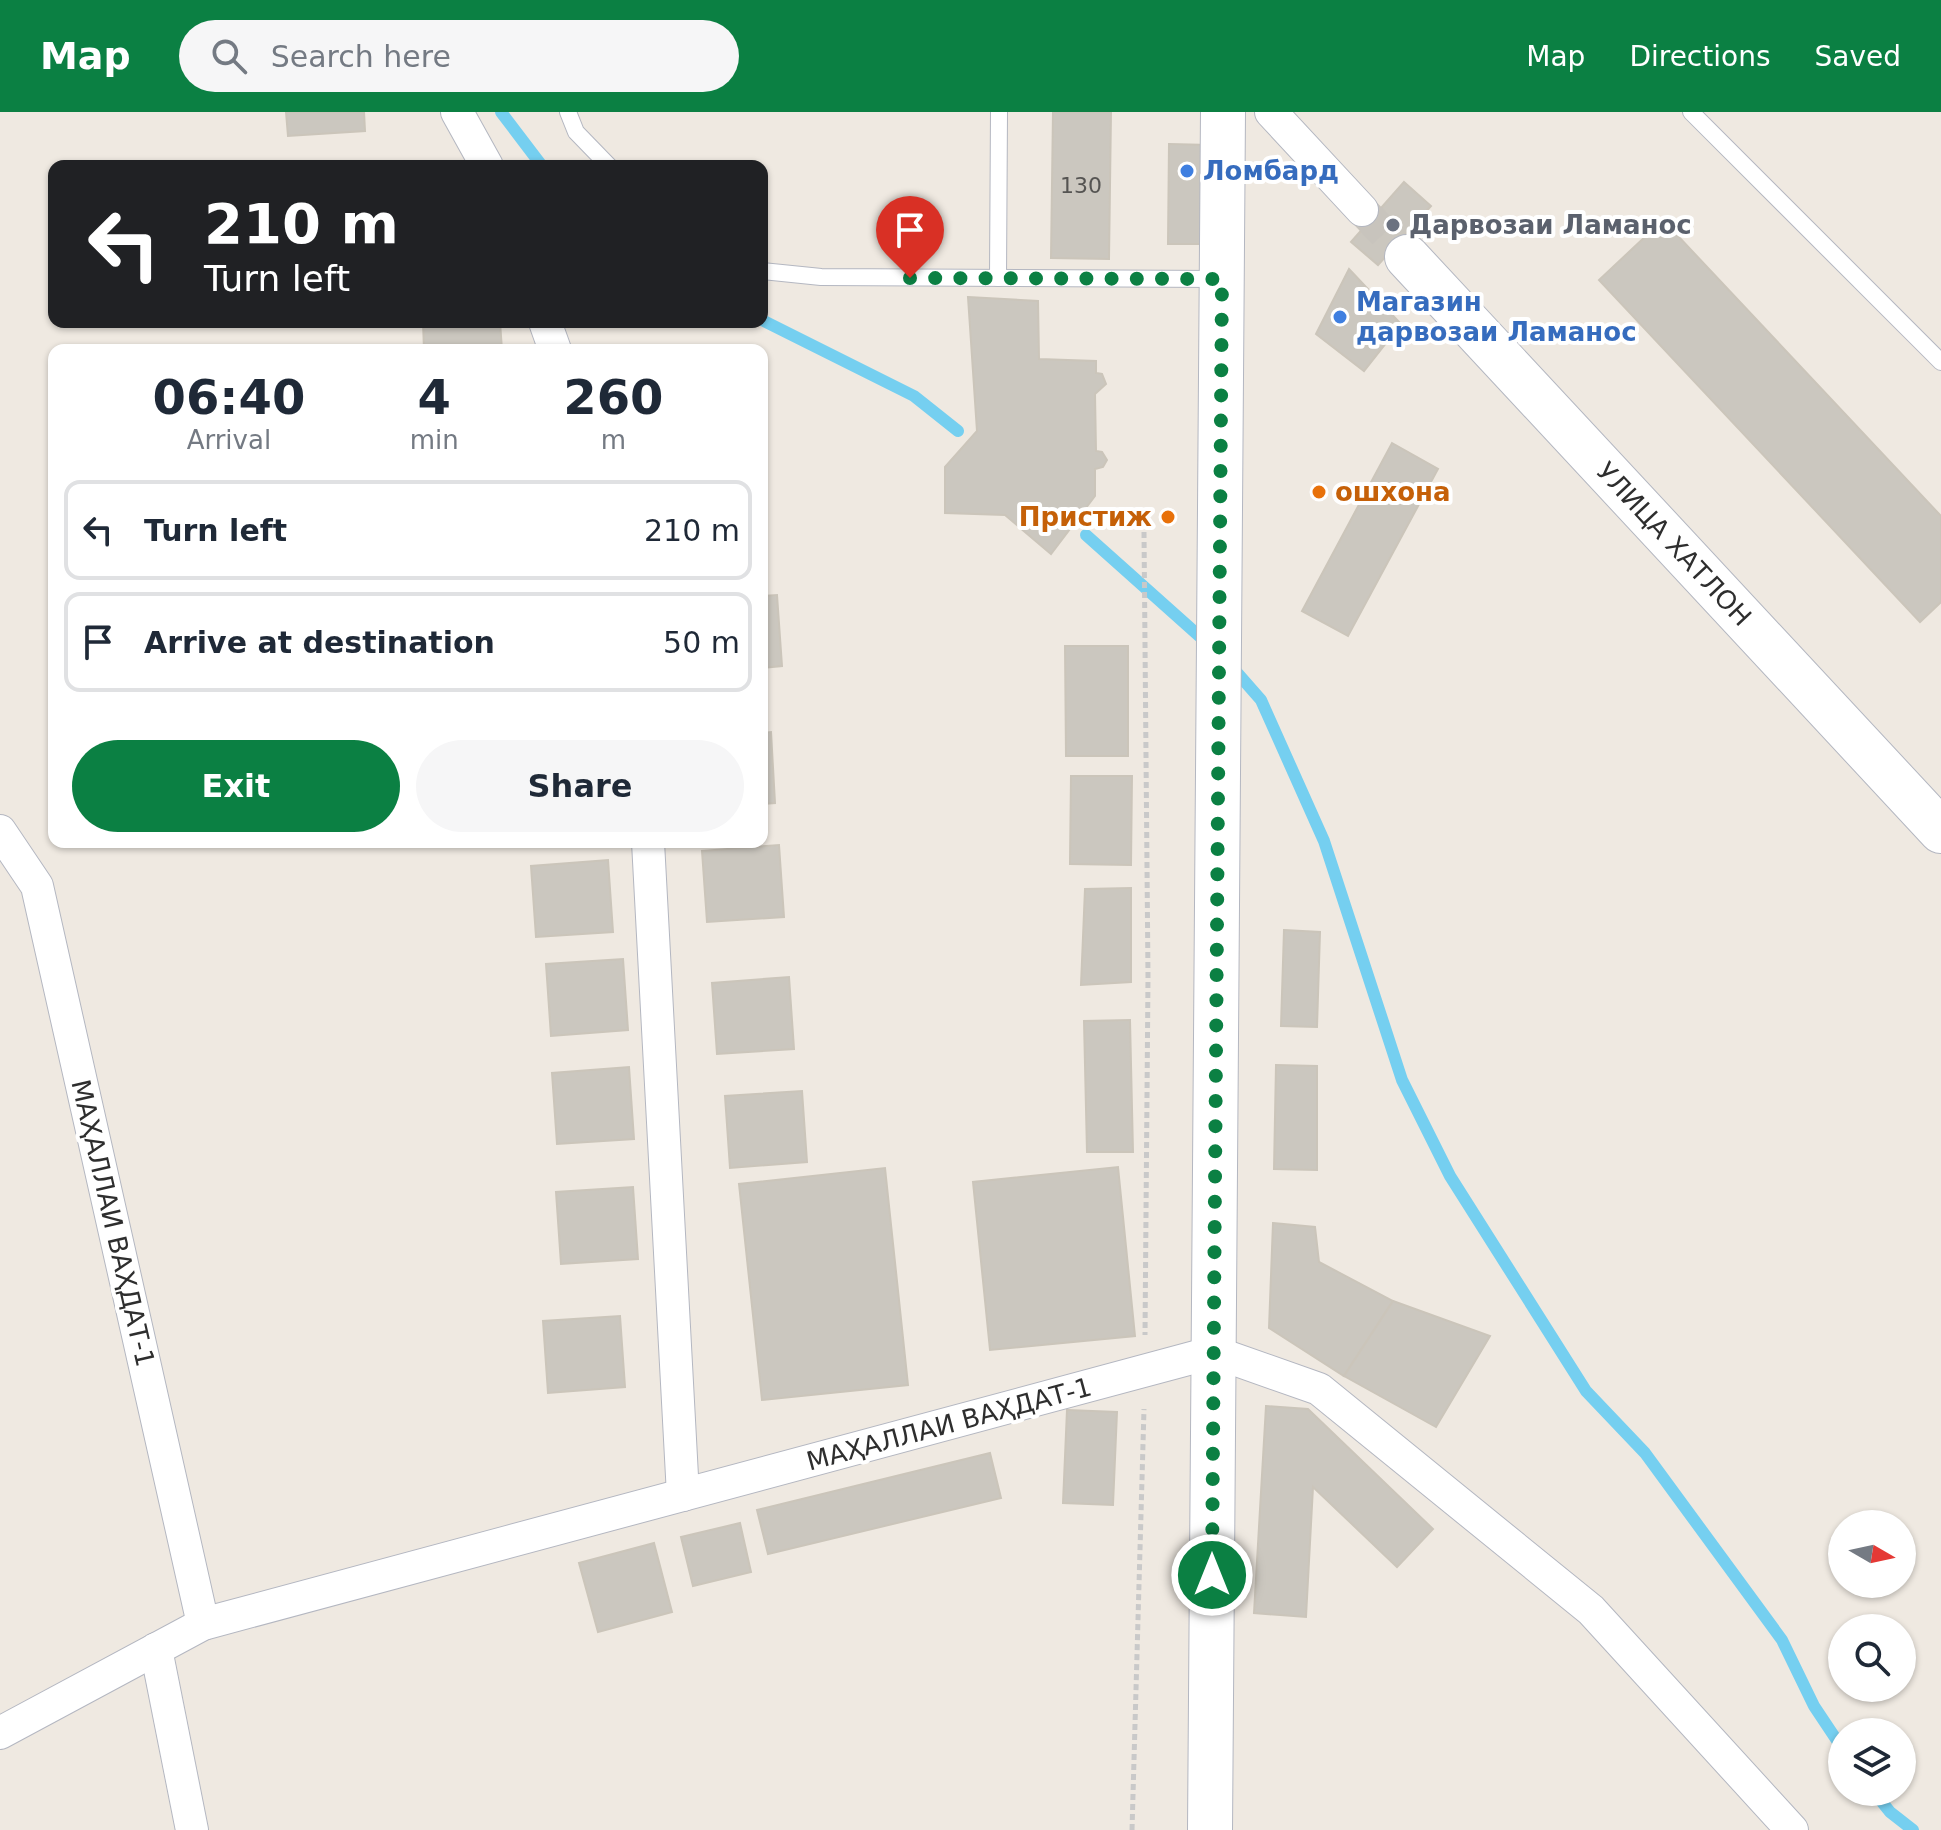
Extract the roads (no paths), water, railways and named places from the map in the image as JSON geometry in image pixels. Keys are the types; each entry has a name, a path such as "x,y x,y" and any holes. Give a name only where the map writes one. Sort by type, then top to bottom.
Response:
{"main road":[{"path":"1210,1830 1223,112"},
{"name":"УЛИЦА ХАТЛОН","path":"1407,257 1941,831"}],"street":[{"path":"457,112 484,160"},
{"path":"1271,112 1362,210"},
{"name":"МАҲАЛЛАИ ВАҲДАТ-1","path":"0,831 37,886 203,1624"},
{"path":"648,848 683,1495"},
{"path":"1214,1352 1319,1389 1591,1610 1792,1830"},
{"name":"МАҲАЛЛАИ ВАҲДАТ-1","path":"0,1733 203,1624 1214,1352"},
{"path":"156,1649 192,1830"}],"lane":[{"path":"568,112 576,132 603,160"},
{"path":"998,278 999,112"},
{"path":"1691,112 1941,362"},
{"path":"768,272 821,277 1222,279"}],"waterway":[{"path":"501,112 537,160"},
{"path":"768,323 914,396 958,431"},
{"path":"1086,535 1207,643"},
{"path":"1232,667 1261,700 1324,841 1402,1080 1450,1176 1586,1391 1645,1453 1782,1640 1814,1706 1828,1727"},
{"path":"1885,1806 1913,1830"}],"tunnel":[{"path":"1362,210 1407,257"}],"place":[{"name":"Ломбард","path":"1187,171"},
{"name":"Дарвозаи Ламанос","path":"1393,225"},
{"name":"Магазин дарвозаи Ламанос","path":"1340,317"},
{"name":"ошхона","path":"1319,492"},
{"name":"Пристиж","path":"1168,517"}]}
